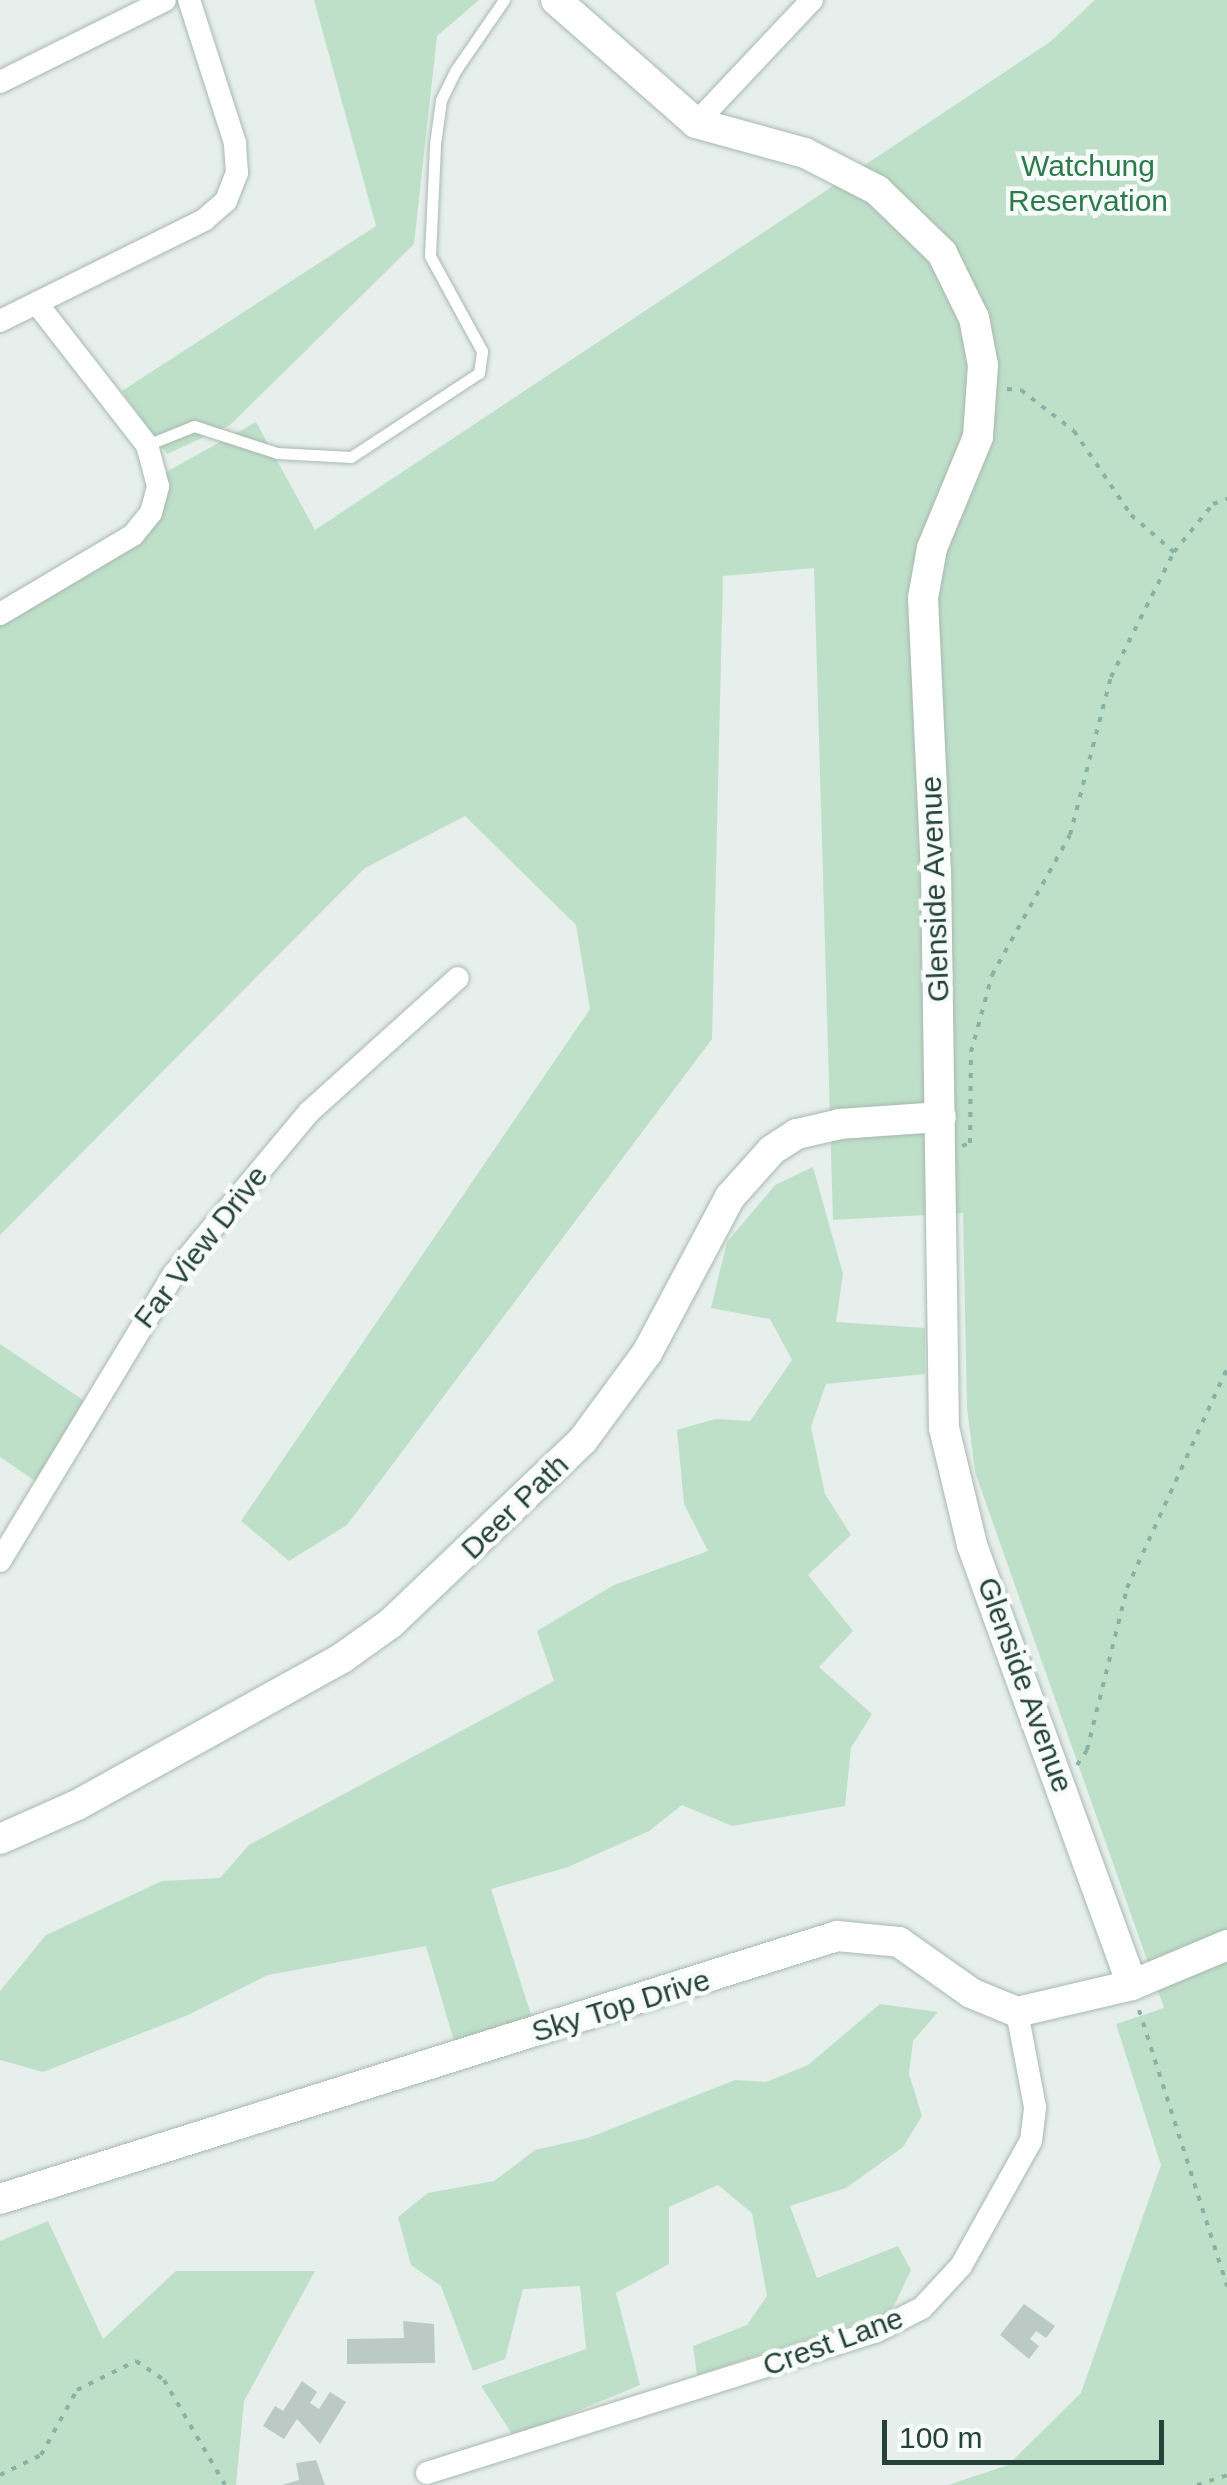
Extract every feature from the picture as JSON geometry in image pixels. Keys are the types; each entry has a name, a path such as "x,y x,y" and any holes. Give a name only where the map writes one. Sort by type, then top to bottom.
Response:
{"street":[{"path":"0,82 165,0"},
{"path":"0,321 204,220 233,188 235,143 189,0"},
{"name":"Glenside Avenue","path":"556,0 696,123 842,168 915,221 966,295 984,388 972,459 932,548 923,598 940,1117 940,1387 950,1470 1132,1985"},
{"path":"696,123 740,69 812,0"},
{"path":"0,614 143,525 158,486 148,446 38,305"},
{"name":"Far View Drive","path":"0,1561 174,1274 308,1112 458,978"},
{"name":"Deer Path","path":"0,1840 62,1814 342,1658 390,1624 583,1440 647,1353 730,1197 772,1150 797,1134 840,1124 940,1117"},
{"name":"Sky Top Drive","path":"0,2199 837,1936 871,1936 916,1950 972,1994 1017,2012"},
{"path":"1017,2012 1132,1985 1227,1945"},
{"name":"Crest Lane","path":"427,2473 875,2332 922,2308 961,2266 1031,2140 1035,2107 1017,2012"}],"lane":[{"path":"148,446 194,426 277,454 352,457 480,374 482,351 430,256 434,144 448,86 504,0"}],"path":[{"path":"984,388 1021,390 1074,431 1131,516 1174,552"},
{"path":"940,1154 970,1143 971,1052 992,975 1070,835 1111,677 1174,552 1213,504 1227,499"},
{"path":"1062,1786 1087,1750 1110,1646 1140,1555 1227,1369"},
{"path":"1132,1985 1227,2286"},
{"path":"0,2475 41,2454 76,2390 136,2361 164,2380 225,2485"},
{"path":"1197,2485 1227,2475"}],"green space":[{"path":"314,0 479,0 437,36 414,244 230,425 167,454 122,391 376,226"},
{"name":"Watchung Reservation","path":"1095,0 1227,0 1227,2485 948,2485 1008,2465 1081,2393 1161,2165 1116,2024 1164,2008 975,1472 967,1408 963,1213 833,1220 814,568 723,576 712,1039 347,1525 289,1561 241,1521 590,1009 576,925 465,816 365,868 0,1235 0,606 133,531 150,481 256,422 315,530 1050,42"},
{"path":"813,1167 843,1274 836,1322 925,1328 925,1374 826,1384 811,1427 825,1494 851,1535 808,1575 853,1631 819,1667 872,1714 851,1748 845,1806 732,1826 682,1805 649,1831 568,1867 491,1889 533,2021 454,2041 426,1946 268,1975 188,2015 43,2072 0,2060 0,1991 46,1935 162,1881 220,1878 249,1845 554,1681 537,1631 614,1585 708,1551 684,1504 677,1430 715,1419 750,1421 792,1360 770,1319 711,1308 727,1242 775,1185"},
{"path":"0,1344 89,1404 47,1489 0,1457"},
{"path":"880,2004 938,2012 913,2041 909,2074 922,2116 903,2147 846,2188 790,2206 817,2278 898,2246 911,2270 891,2312 697,2375 693,2346 747,2325 767,2296 752,2213 718,2185 669,2207 669,2264 616,2293 640,2385 514,2437 481,2386 586,2349 580,2286 523,2289 505,2359 473,2371 441,2286 411,2265 398,2217 428,2193 494,2181 535,2150 588,2138 735,2080 766,2082 808,2065"},
{"path":"48,2221 103,2339 176,2271 315,2271 244,2401 236,2485 0,2485 0,2241"}],"building":[{"path":"1024,2304 1055,2326 1046,2338 1036,2331 1030,2339 1039,2346 1029,2359 1000,2335"},
{"path":"403,2321 434,2324 435,2363 347,2364 347,2339 404,2338"},
{"path":"302,2381 317,2392 310,2403 319,2409 330,2392 346,2402 320,2444 297,2419 284,2439 263,2426 275,2406 283,2411"},
{"path":"316,2460 325,2485 282,2485 299,2480 296,2463"}]}
